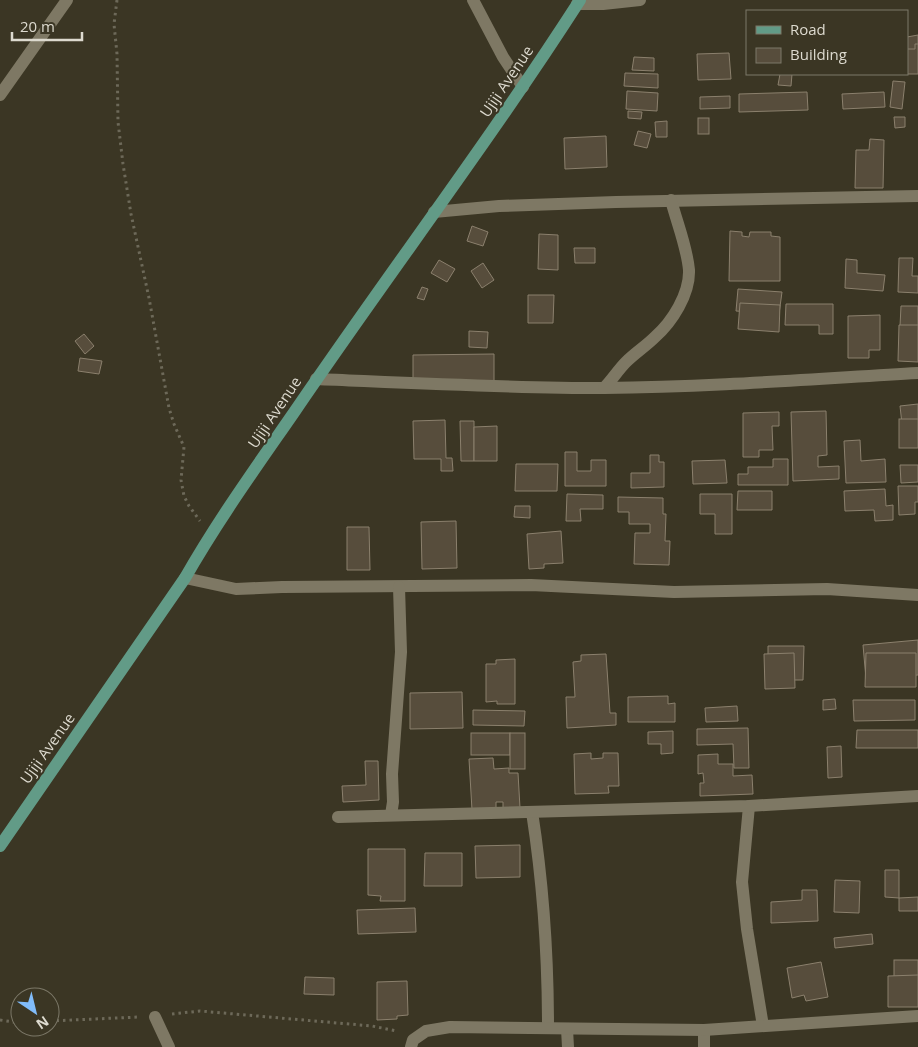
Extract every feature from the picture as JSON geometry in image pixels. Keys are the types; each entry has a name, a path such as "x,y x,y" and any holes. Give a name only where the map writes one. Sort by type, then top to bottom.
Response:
{"main road":[{"name":"Ujiji Avenue","path":"0,846 185,578 211,532 316,379 523,87 578,2"}],"street":[{"path":"0,95 67,0"},
{"path":"473,0 504,58 523,87"},
{"path":"578,2 603,4 640,0"},
{"path":"434,212 499,206 671,200 918,196"},
{"path":"604,388 626,362 656,337 670,321 687,288 689,271 671,200"},
{"path":"316,379 505,387 604,388 693,386 918,373"},
{"path":"185,578 236,589 531,585 674,592 827,589 918,595"},
{"path":"391,815 393,802 392,774 401,652 398,588"},
{"path":"338,817 749,806 918,796"},
{"path":"749,806 742,882 747,929 763,1026"},
{"path":"532,812 540,864 548,982 548,1027"},
{"path":"414,1041 426,1031 450,1027 704,1030 918,1016"},
{"path":"155,1017 169,1047"},
{"path":"567,1029 568,1047"},
{"path":"704,1030 704,1047"}],"path":[{"path":"117,0 114,24 118,122 130,214 149,298 169,408 184,447 181,480 184,496 198,519 211,532"},
{"path":"60,1021 155,1017 200,1011 372,1026 414,1041"}],"building":[{"path":"918,35 918,62 908,65 908,37"},
{"path":"915,44 918,44 918,74 908,74 908,49 915,49"},
{"path":"729,53 731,79 698,80 697,54"},
{"path":"634,57 654,58 654,71 632,70"},
{"path":"625,73 658,74 658,88 624,86"},
{"path":"780,75 792,75 791,86 778,85"},
{"path":"893,81 905,82 902,109 890,107"},
{"path":"627,91 658,93 657,111 626,109"},
{"path":"807,92 808,110 739,112 739,94"},
{"path":"884,92 885,107 843,109 842,94"},
{"path":"730,96 730,108 700,109 700,97"},
{"path":"628,111 642,112 641,119 628,118"},
{"path":"894,117 905,117 905,127 895,128"},
{"path":"698,118 709,118 709,134 698,134"},
{"path":"667,121 667,137 656,137 655,122"},
{"path":"638,131 651,134 647,148 634,145"},
{"path":"606,136 607,167 565,169 564,138"},
{"path":"870,139 884,140 883,188 855,188 856,150 869,150"},
{"path":"472,226 488,232 483,246 467,241"},
{"path":"730,231 742,232 742,236 749,237 750,232 771,232 771,236 780,237 780,281 729,281"},
{"path":"539,234 558,235 558,270 538,269"},
{"path":"574,248 595,248 595,263 575,263"},
{"path":"899,258 913,258 912,276 918,276 918,293 898,292"},
{"path":"846,259 857,260 857,273 885,275 883,291 845,288"},
{"path":"439,260 455,269 447,282 431,273"},
{"path":"483,263 494,280 482,288 471,271"},
{"path":"422,287 428,289 424,300 417,298"},
{"path":"738,289 782,292 779,314 736,311"},
{"path":"528,295 554,295 553,323 528,323"},
{"path":"740,303 780,305 779,332 738,329"},
{"path":"786,304 833,304 833,334 819,334 819,325 785,325"},
{"path":"901,306 918,306 918,326 900,326"},
{"path":"880,315 880,350 869,350 869,358 848,358 848,316"},
{"path":"899,325 918,325 918,362 898,361"},
{"path":"469,331 488,332 487,348 469,347"},
{"path":"84,334 94,346 85,354 75,341"},
{"path":"494,354 494,381 413,383 413,355"},
{"path":"80,358 102,361 99,374 78,371"},
{"path":"918,404 918,440 904,442 900,406"},
{"path":"826,411 827,455 818,456 818,467 839,466 839,479 793,481 791,412"},
{"path":"779,412 779,426 772,426 773,450 759,450 759,457 743,457 743,413"},
{"path":"899,419 918,419 918,448 899,448"},
{"path":"445,420 446,458 452,458 453,471 441,471 441,459 414,459 413,421"},
{"path":"460,421 474,421 474,461 461,461"},
{"path":"497,426 497,461 474,461 474,427"},
{"path":"860,440 861,461 885,459 886,482 846,483 844,441"},
{"path":"565,452 577,452 577,471 591,471 591,460 606,460 606,486 565,486"},
{"path":"650,455 659,455 659,462 664,462 664,487 631,488 631,473 650,473"},
{"path":"773,459 788,459 788,485 738,485 738,474 748,474 748,467 773,467"},
{"path":"725,460 727,483 693,484 692,461"},
{"path":"516,464 558,464 557,491 515,491"},
{"path":"900,465 918,465 918,482 901,483"},
{"path":"898,486 918,486 918,502 915,502 915,514 899,515"},
{"path":"885,489 886,506 893,505 893,520 875,521 874,510 845,511 844,491"},
{"path":"738,491 772,491 772,510 737,510"},
{"path":"567,494 603,495 603,509 580,509 581,521 566,521"},
{"path":"700,494 732,494 732,534 715,534 715,514 700,514"},
{"path":"618,497 663,498 663,514 666,514 665,541 670,541 669,565 634,564 635,533 650,533 650,524 629,524 629,512 618,512"},
{"path":"515,506 530,506 530,518 514,517"},
{"path":"456,521 457,568 422,569 421,522"},
{"path":"347,527 369,527 370,570 347,570"},
{"path":"561,531 563,563 544,564 544,568 529,569 527,534"},
{"path":"918,640 918,675 866,679 863,645"},
{"path":"768,646 804,646 803,680 768,680"},
{"path":"794,653 795,688 765,689 764,654"},
{"path":"866,653 916,653 916,687 865,687"},
{"path":"606,654 610,713 616,713 616,725 567,728 566,697 575,697 573,662 581,661 581,655"},
{"path":"515,659 515,704 497,704 497,701 486,702 486,664 496,664 496,660"},
{"path":"462,692 463,728 410,729 410,693"},
{"path":"668,696 668,704 675,703 675,722 628,722 628,697"},
{"path":"835,699 836,709 823,710 823,700"},
{"path":"853,700 915,700 915,720 854,721"},
{"path":"737,706 738,721 706,722 705,708"},
{"path":"473,710 525,711 524,726 473,725"},
{"path":"748,728 749,768 734,768 733,744 697,745 697,729"},
{"path":"857,730 918,730 918,748 856,748"},
{"path":"673,731 673,753 661,754 661,744 648,744 648,732"},
{"path":"471,733 510,733 510,755 471,755"},
{"path":"510,733 525,733 525,769 510,769"},
{"path":"841,746 842,777 828,778 827,747"},
{"path":"591,753 591,759 603,758 603,753 618,753 619,786 608,786 609,793 575,794 574,754"},
{"path":"718,754 718,764 733,764 733,776 752,775 753,794 700,796 700,783 704,783 703,773 698,774 698,755"},
{"path":"493,758 494,769 509,768 509,773 518,773 520,808 503,809 503,802 496,802 496,809 472,810 469,759"},
{"path":"365,761 378,761 379,800 343,802 342,786 366,785"},
{"path":"520,845 520,877 476,878 475,846"},
{"path":"368,849 405,849 405,901 380,901 381,896 368,895"},
{"path":"425,853 462,853 462,886 424,886"},
{"path":"885,870 899,870 899,898 885,897"},
{"path":"835,880 860,881 859,913 834,912"},
{"path":"802,890 817,890 818,921 771,923 771,902 802,900"},
{"path":"918,897 918,911 899,911 899,898"},
{"path":"415,908 416,932 358,934 357,910"},
{"path":"872,934 873,944 835,948 834,938"},
{"path":"894,960 918,960 918,993 894,993"},
{"path":"821,962 828,997 806,1001 804,995 792,998 787,968"},
{"path":"918,975 918,1007 888,1007 888,976"},
{"path":"305,977 334,978 334,995 304,994"},
{"path":"407,981 408,1015 397,1016 397,1019 377,1020 377,982"}]}
